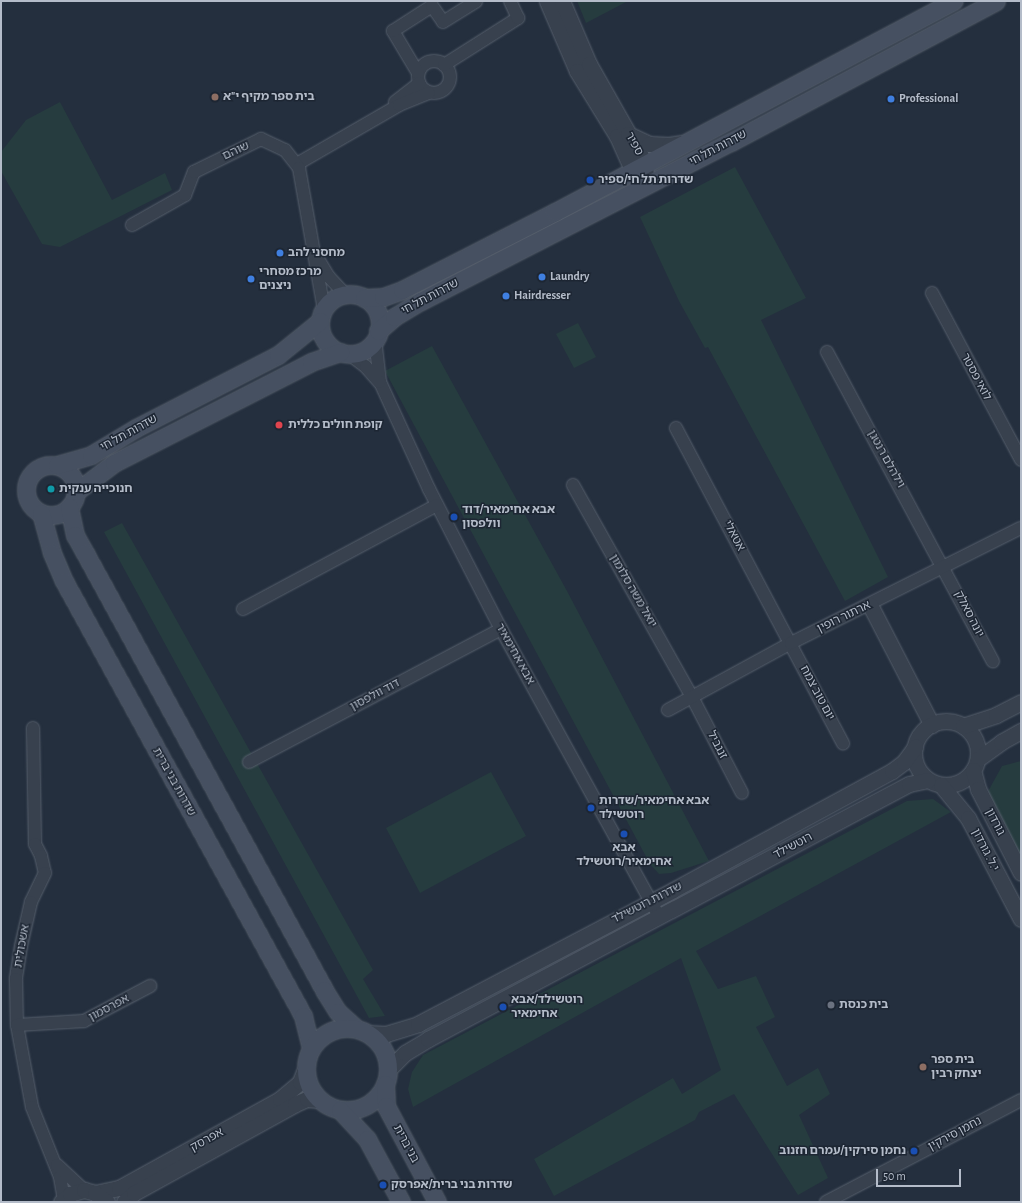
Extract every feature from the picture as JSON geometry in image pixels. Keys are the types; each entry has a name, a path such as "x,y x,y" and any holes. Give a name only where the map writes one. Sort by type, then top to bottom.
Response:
{"main road":[{"name":"שדרות תל חי","path":"364,298 383,297 402,290 606,185 638,166 687,142 954,1"},
{"name":"שדרות תל חי","path":"377,335 394,317 422,301 646,186 996,1"},
{"path":"346,295 364,298 377,312 377,335 363,350 344,353 324,338 322,315 332,300 346,295"},
{"name":"שדרות תל חי","path":"58,465 91,455 136,428 278,355 322,315"},
{"name":"שדרות תל חי","path":"77,491 114,463 311,362 344,353"},
{"path":"50,464 58,465 69,472 77,491 69,507 56,515 41,513 30,504 27,496 27,482 36,469 50,464"},
{"path":"69,507 73,526 82,547 324,990 338,1012 383,1049 387,1077 378,1096 367,1105 354,1110 340,1110"},
{"name":"שדרות בני ברית","path":"41,513 52,553 64,580 300,1010 309,1036 311,1049"},
{"path":"362,1031 346,1028 331,1032 317,1041 311,1049 305,1069 309,1086 318,1100 340,1110 367,1139 401,1202"},
{"name":"בני ברית","path":"387,1077 384,1093 390,1116 437,1202"}],"street":[{"path":"429,93 419,78 394,30 432,6 443,22 476,1"},
{"path":"444,65 518,18 510,1"},
{"name":"ספיר","path":"547,1 577,71 622,135"},
{"name":"ספיר","path":"562,1 589,64 638,166 646,186"},
{"path":"434,61 444,65 450,73 448,85 440,92 429,93 399,106 296,162 398,101 419,78 428,62 434,61"},
{"path":"606,185 616,176 621,166 622,135 657,146 687,142"},
{"name":"שוהם","path":"132,225 185,195 194,172 261,140 285,150 296,162"},
{"path":"296,162 313,247 322,315"},
{"path":"313,247 329,276 346,295"},
{"name":"לואי פסטר","path":"932,293 1021,460"},
{"name":"אבא אחימאיר","path":"377,335 377,365 382,386"},
{"name":"וילהלם רנטגן","path":"827,352 944,566"},
{"name":"אבא אחימאיר","path":"344,353 370,370 382,386 438,505 500,629 659,916"},
{"name":"אטאלי","path":"676,428 791,643"},
{"name":"יואל משה סלומון","path":"573,485 692,696"},
{"path":"243,609 438,505"},
{"name":"ארתור רופין","path":"668,710 791,643 1021,528"},
{"name":"יונה סאלק","path":"944,566 993,661"},
{"path":"870,604 932,725"},
{"name":"דוד וולפסון","path":"250,762 500,629"},
{"name":"יום טוב צמח","path":"791,643 843,743"},
{"name":"זנגביל","path":"692,696 742,793"},
{"path":"963,726 996,715 1021,702"},
{"path":"976,765 976,740 963,726 948,721 932,725 918,738 915,747 916,765 934,782 960,782 976,765 1021,731"},
{"name":"אשכולית","path":"33,728 35,844 41,856 45,873 31,902 21,946 16,980 17,1025 32,1107 55,1163 62,1201"},
{"name":"שדרות רוטשילד","path":"362,1031 386,1034 418,1024 651,901 892,771 904,762 915,747"},
{"name":"גורדון","path":"976,765 978,788 1021,873"},
{"name":"רוטשילד","path":"659,916 908,784 934,782"},
{"name":"י.ל. גורדון","path":"934,782 968,818 1021,919"},
{"name":"שדרות רוטשילד","path":"387,1077 405,1053 428,1039 659,916"},
{"name":"אפרסמון","path":"17,1025 84,1021 150,986"},
{"name":"אפרסק","path":"62,1201 74,1192 119,1188 280,1099 300,1082 305,1069"},
{"name":"אפרסק","path":"124,1202 134,1193 295,1104 307,1099 318,1100"},
{"name":"נחמן סירקין","path":"826,1202 1021,1100"},
{"name":"אשכולית","path":"55,1163 89,1191"},
{"path":"89,1191 107,1202"}],"green space":[{"path":"577,1 628,1 586,23"},
{"path":"60,102 112,200 165,173 172,190 60,247 42,244 1,171 1,152 26,120"},
{"path":"735,167 806,298 761,320 888,577 845,601 708,347 705,348 679,301 640,217"},
{"path":"578,323 596,357 574,368 556,334"},
{"path":"432,346 567,591 709,861 671,873 659,874 650,864 385,371"},
{"path":"122,523 373,970 363,979 385,1016 369,1018 104,532"},
{"path":"1021,761 1021,859 986,795 1002,766"},
{"path":"491,772 526,836 420,893 386,828"},
{"path":"933,799 951,812 696,951 718,989 756,976 775,1017 756,1027 787,1086 818,1068 830,1094 799,1115 828,1178 798,1195 734,1094 699,1112 695,1120 554,1196 534,1159 673,1078 682,1094 721,1070 681,958 413,1107 408,1089 412,1072 423,1055 907,801"}],"place":[{"name":"בית ספר מקיף י\"א","path":"215,97"},
{"name":"Professional","path":"891,99"},
{"name":"שדרות תל חי/ספיר","path":"590,180"},
{"name":"מחסני להב","path":"280,253"},
{"name":"Laundry","path":"542,277"},
{"name":"מרכז מסחרי ניצנים","path":"251,279"},
{"name":"Hairdresser","path":"506,296"},
{"name":"קופת חולים כללית","path":"279,425"},
{"name":"חנוכייה ענקית","path":"51,489"},
{"name":"אבא אחימאיר/דוד וולפסון","path":"454,517"},
{"name":"אבא אחימאיר/שדרות רוטשילד","path":"591,808"},
{"name":"אבא אחימאיר/רוטשילד","path":"624,834"},
{"name":"בית כנסת","path":"831,1005"},
{"name":"רוטשילד/אבא אחימאיר","path":"503,1007"},
{"name":"בית ספר יצחק רבין","path":"923,1067"},
{"name":"נחמן סירקין/עמרם חזנוב","path":"914,1151"},
{"name":"שדרות בני ברית/אפרסק","path":"383,1185"}]}
